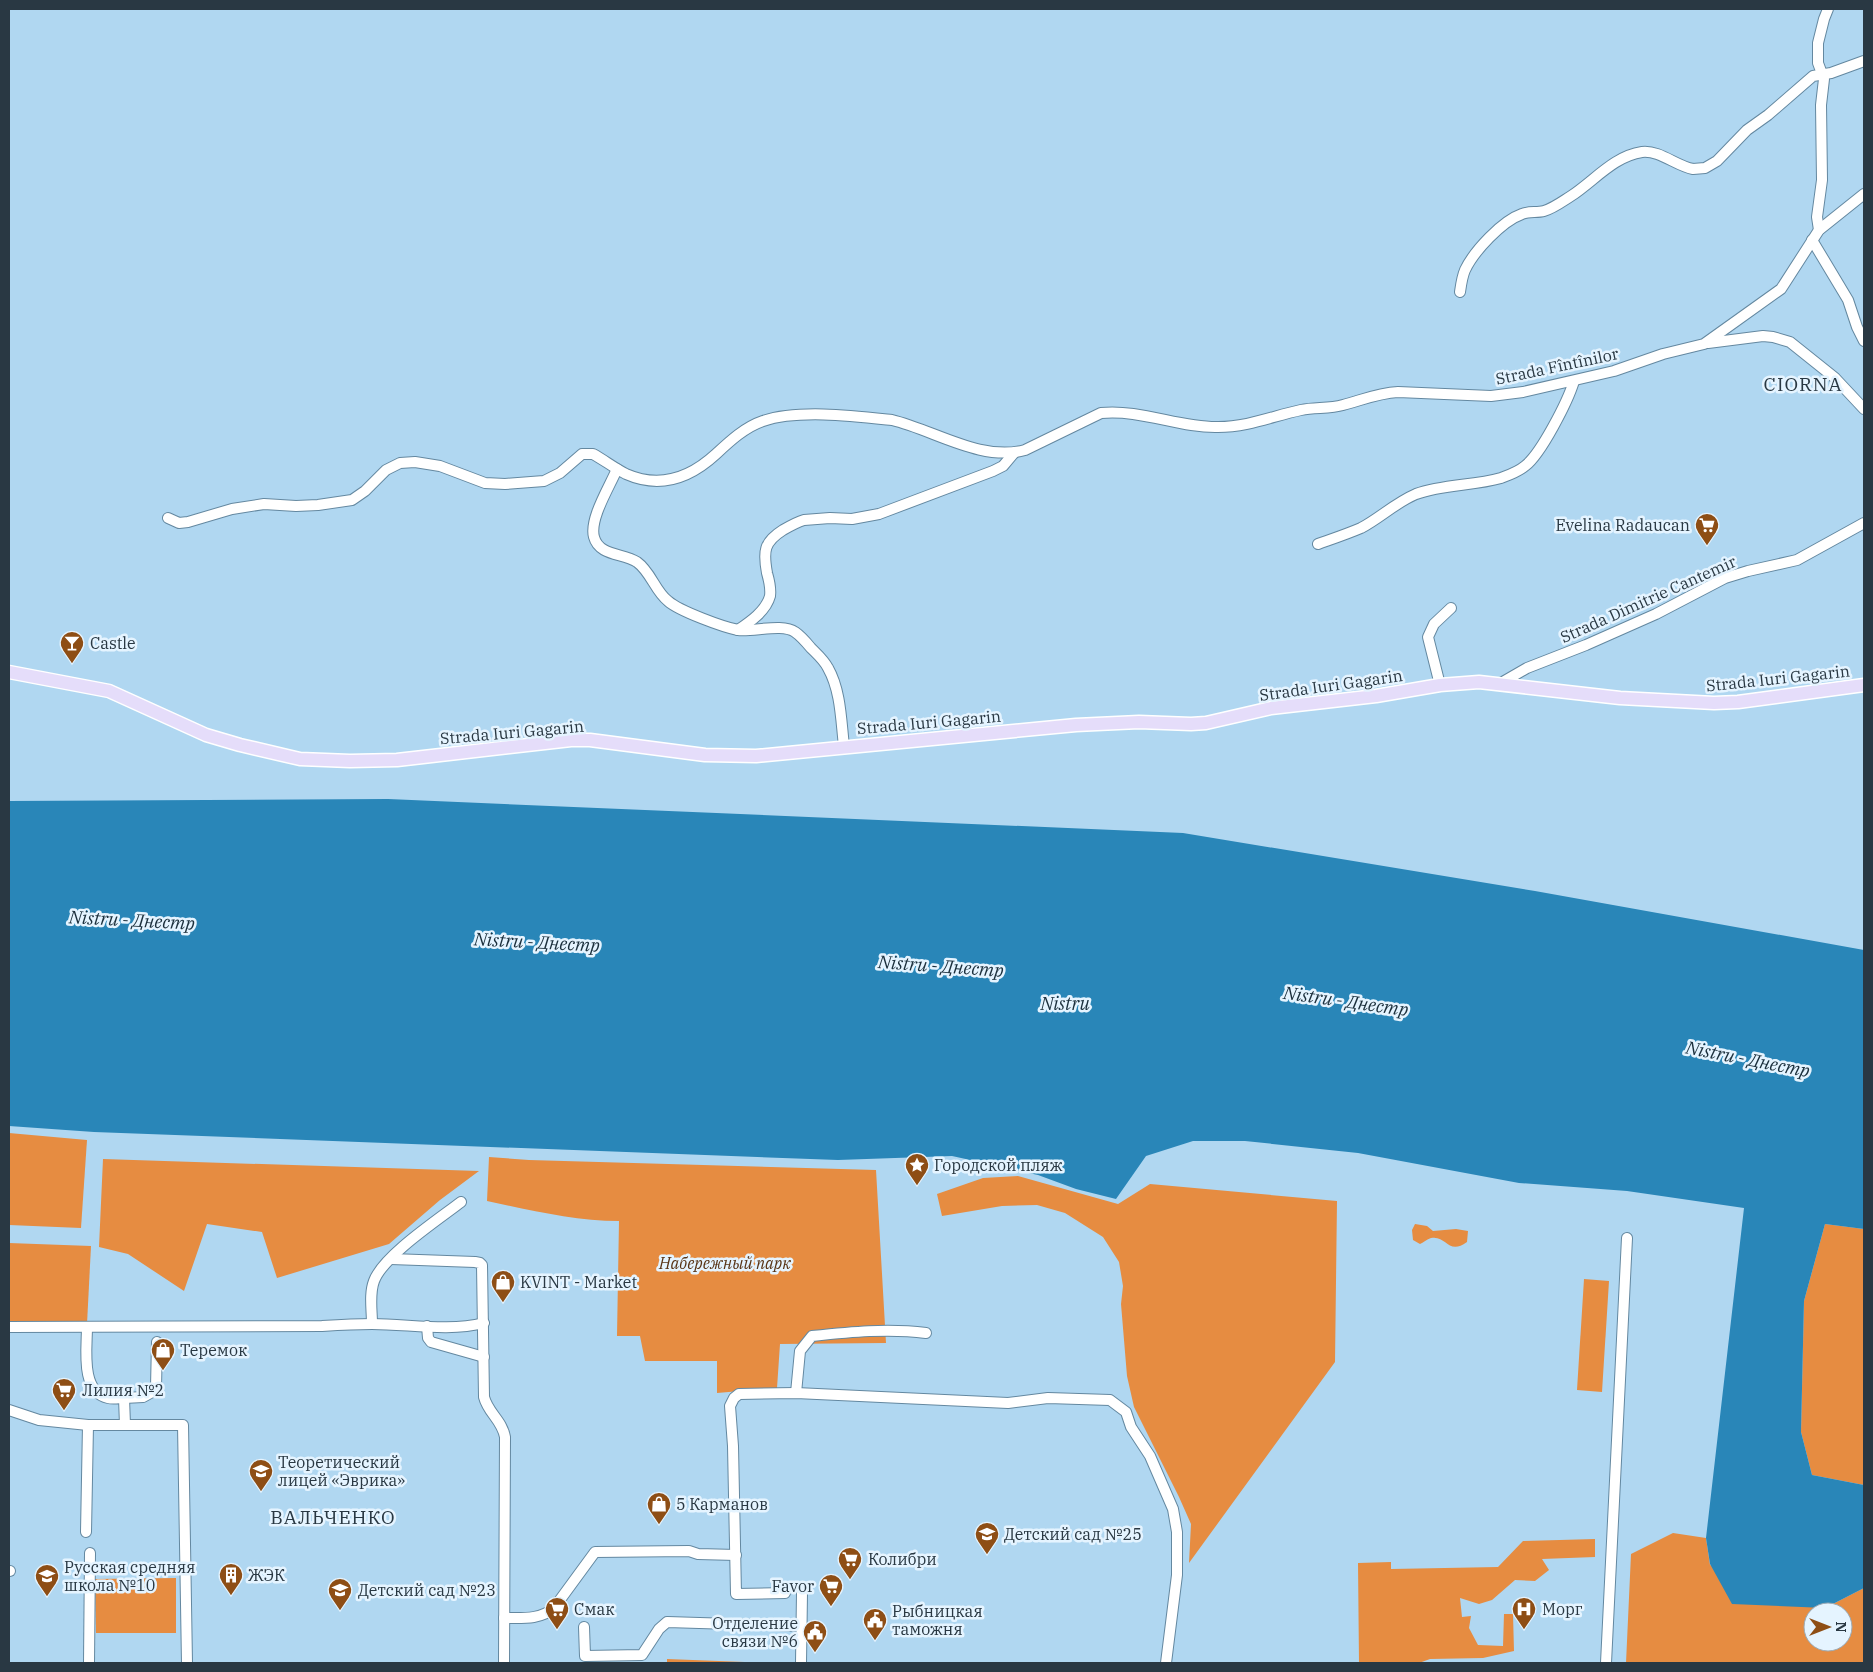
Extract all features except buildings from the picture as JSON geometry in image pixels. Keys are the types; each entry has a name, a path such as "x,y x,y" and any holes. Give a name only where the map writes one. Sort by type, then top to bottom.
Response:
{"main road":[{"name":"Strada Iuri Gagarin","path":"9,672 109,691 206,735 240,746 300,758 350,761 397,760 571,740 590,740 721,756 770,755 1076,724 1139,722 1206,723 1270,708 1376,696 1440,685 1479,682 1620,698 1714,703 1760,700 1864,686"}],"street":[{"path":"1819,230 1817,217 1823,165 1821,105 1824,79 1818,63 1818,43 1828,9"},
{"path":"1460,292 1464,271 1478,250 1492,235 1515,217 1528,212 1550,209 1582,188 1608,167 1635,154 1652,153 1692,169 1711,165 1747,130 1768,115 1813,76 1831,73 1864,61"},
{"name":"Strada Fîntînilor","path":"1014,453 1025,450 1101,413 1113,412 1217,427 1252,424 1302,410 1341,406 1385,393 1491,396 1523,392 1614,371 1663,354 1704,344 1781,289 1819,230 1864,194"},
{"path":"1812,240 1848,300 1864,341"},
{"path":"1704,344 1763,336 1782,339 1800,349 1835,378 1850,391 1864,408"},
{"path":"1318,544 1361,528 1386,510 1414,495 1446,485 1466,484 1500,478 1513,474 1526,466 1545,440 1560,414 1574,381"},
{"path":"168,518 179,523 232,509 264,504 318,506 352,500 366,491 386,470 400,464 415,462 452,470 485,482 505,484 544,481 560,473 582,454 587,453 593,454 627,474 648,480 667,480 679,478 697,470 734,438 756,424 770,419 793,415 892,420 906,423 964,445 1014,453"},
{"path":"738,630 759,613 767,603 770,595 765,551 772,537 804,520 864,518 897,508 993,471 1002,466 1014,453"},
{"path":"617,469 593,524 593,536 598,546 606,552 627,557 638,563 668,601 700,617 738,630 789,629 800,636 827,666 836,687 844,746"},
{"name":"Strada Dimitrie Cantemir","path":"1501,683 1527,668 1586,645 1656,614 1725,578 1797,560 1864,523"},
{"path":"1440,685 1428,638 1434,624 1451,608"},
{"path":"372,1324 371,1302 374,1282 378,1273 415,1237 460,1202"},
{"path":"1606,1663 1626,1238"},
{"path":"391,1259 480,1263 483,1269 484,1397 486,1404 503,1426 505,1437 504,1663"},
{"path":"9,1327 372,1324 472,1326 484,1323"},
{"path":"427,1326 428,1338 431,1342 484,1357"},
{"path":"87,1327 88,1380 95,1392 108,1398 142,1397 154,1391 156,1386 157,1342"},
{"path":"796,1393 800,1351 812,1336 874,1330 904,1330 926,1333"},
{"path":"785,1593 736,1594 733,1446 730,1406 734,1398 739,1394 796,1393 1008,1403 1048,1398 1110,1400 1126,1412 1131,1427 1150,1456 1173,1508 1177,1532 1177,1575 1166,1663"},
{"path":"124,1398 124,1425"},
{"path":"9,1410 39,1420 88,1425 183,1425 187,1663"},
{"path":"86,1532 88,1425"},
{"path":"504,1618 546,1615 554,1608 596,1552 689,1551 698,1554 736,1555"},
{"path":"89,1663 90,1553"},
{"path":"801,1663 802,1593"},
{"path":"584,1626 585,1656 642,1654 659,1629 667,1622 801,1626"}],"green space":[{"path":"9,1133 87,1140 81,1228 9,1225"},
{"name":"Набережный парк","path":"489,1157 529,1160 876,1170 886,1343 780,1344 777,1388 717,1393 717,1361 645,1361 640,1336 617,1336 619,1221 569,1217 487,1201"},
{"path":"103,1159 479,1171 440,1200 389,1244 277,1278 262,1232 207,1224 184,1291 128,1254 99,1247"},
{"path":"1018,1176 1118,1204 1150,1184 1337,1201 1335,1362 1189,1563 1191,1524 1134,1407 1127,1376 1121,1304 1123,1286 1119,1262 1103,1237 1065,1213 1037,1205 1002,1206 942,1216 937,1194 983,1178"},
{"path":"1415,1224 1427,1226 1433,1231 1456,1229 1468,1231 1467,1242 1456,1247 1441,1239 1431,1238 1420,1244 1413,1240 1412,1230"},
{"path":"1825,1224 1864,1229 1864,1485 1812,1475 1801,1432 1804,1301"},
{"path":"9,1243 91,1246 87,1324 9,1323"},
{"path":"1584,1279 1609,1281 1602,1392 1577,1390"},
{"path":"1673,1533 1706,1538 1710,1565 1809,1602 1803,1602 1803,1652 1853,1652 1853,1602 1837,1602 1864,1588 1864,1663 1626,1663 1631,1554"},
{"path":"1595,1539 1595,1557 1542,1559 1549,1570 1535,1581 1515,1580 1492,1600 1479,1604 1460,1598 1462,1617 1471,1616 1469,1628 1478,1645 1503,1646 1504,1614 1513,1614 1514,1651 1483,1658 1430,1659 1419,1663 1359,1663 1358,1563 1391,1562 1391,1569 1498,1567 1523,1541"},
{"path":"176,1578 176,1633 96,1633 95,1579"},
{"path":"667,1659 772,1663 667,1663"}],"water":[{"name":"Nistru","path":"388,799 1183,833 1535,891 1864,950 1864,1229 1825,1224 1804,1301 1801,1432 1812,1475 1864,1485 1864,1588 1837,1602 1803,1602 1803,1607 1732,1604 1710,1564 1706,1538 1744,1208 1627,1191 1519,1183 1358,1153 1245,1141 1193,1141 1146,1156 1116,1199 1076,1189 1038,1175 952,1156 838,1160 94,1132 9,1126 9,801"}],"place":[{"name":"Evelina Radaucan","path":"1707,546"},
{"name":"Castle","path":"72,664"},
{"name":"Городской пляж","path":"917,1186"},
{"name":"KVINT - Market","path":"503,1303"},
{"name":"Теремок","path":"163,1371"},
{"name":"Лилия №2","path":"64,1411"},
{"name":"Теоретический лицей «Эврика»","path":"261,1492"},
{"name":"5 Карманов","path":"659,1525"},
{"name":"Детский сад №25","path":"987,1555"},
{"name":"Колибри","path":"850,1580"},
{"name":"ЖЭК","path":"231,1596"},
{"name":"Русская средняя школа №10","path":"47,1597"},
{"name":"Favor","path":"831,1607"},
{"name":"Детский сад №23","path":"340,1611"},
{"name":"Смак","path":"557,1630"},
{"name":"Морг","path":"1524,1630"},
{"name":"Рыбницкая таможня","path":"875,1641"},
{"name":"Отделение связи №6","path":"815,1653"}],"district":[{"name":"CIORNA","path":"1803,384"},
{"name":"ВАЛЬЧЕНКО","path":"333,1517"}],"water label":[{"name":"Nistru - Днестр","path":"132,920"},
{"name":"Nistru - Днестр","path":"537,942"},
{"name":"Nistru - Днестр","path":"941,966"},
{"name":"Nistru - Днестр","path":"1346,1001"},
{"name":"Nistru - Днестр","path":"1748,1059"}]}
